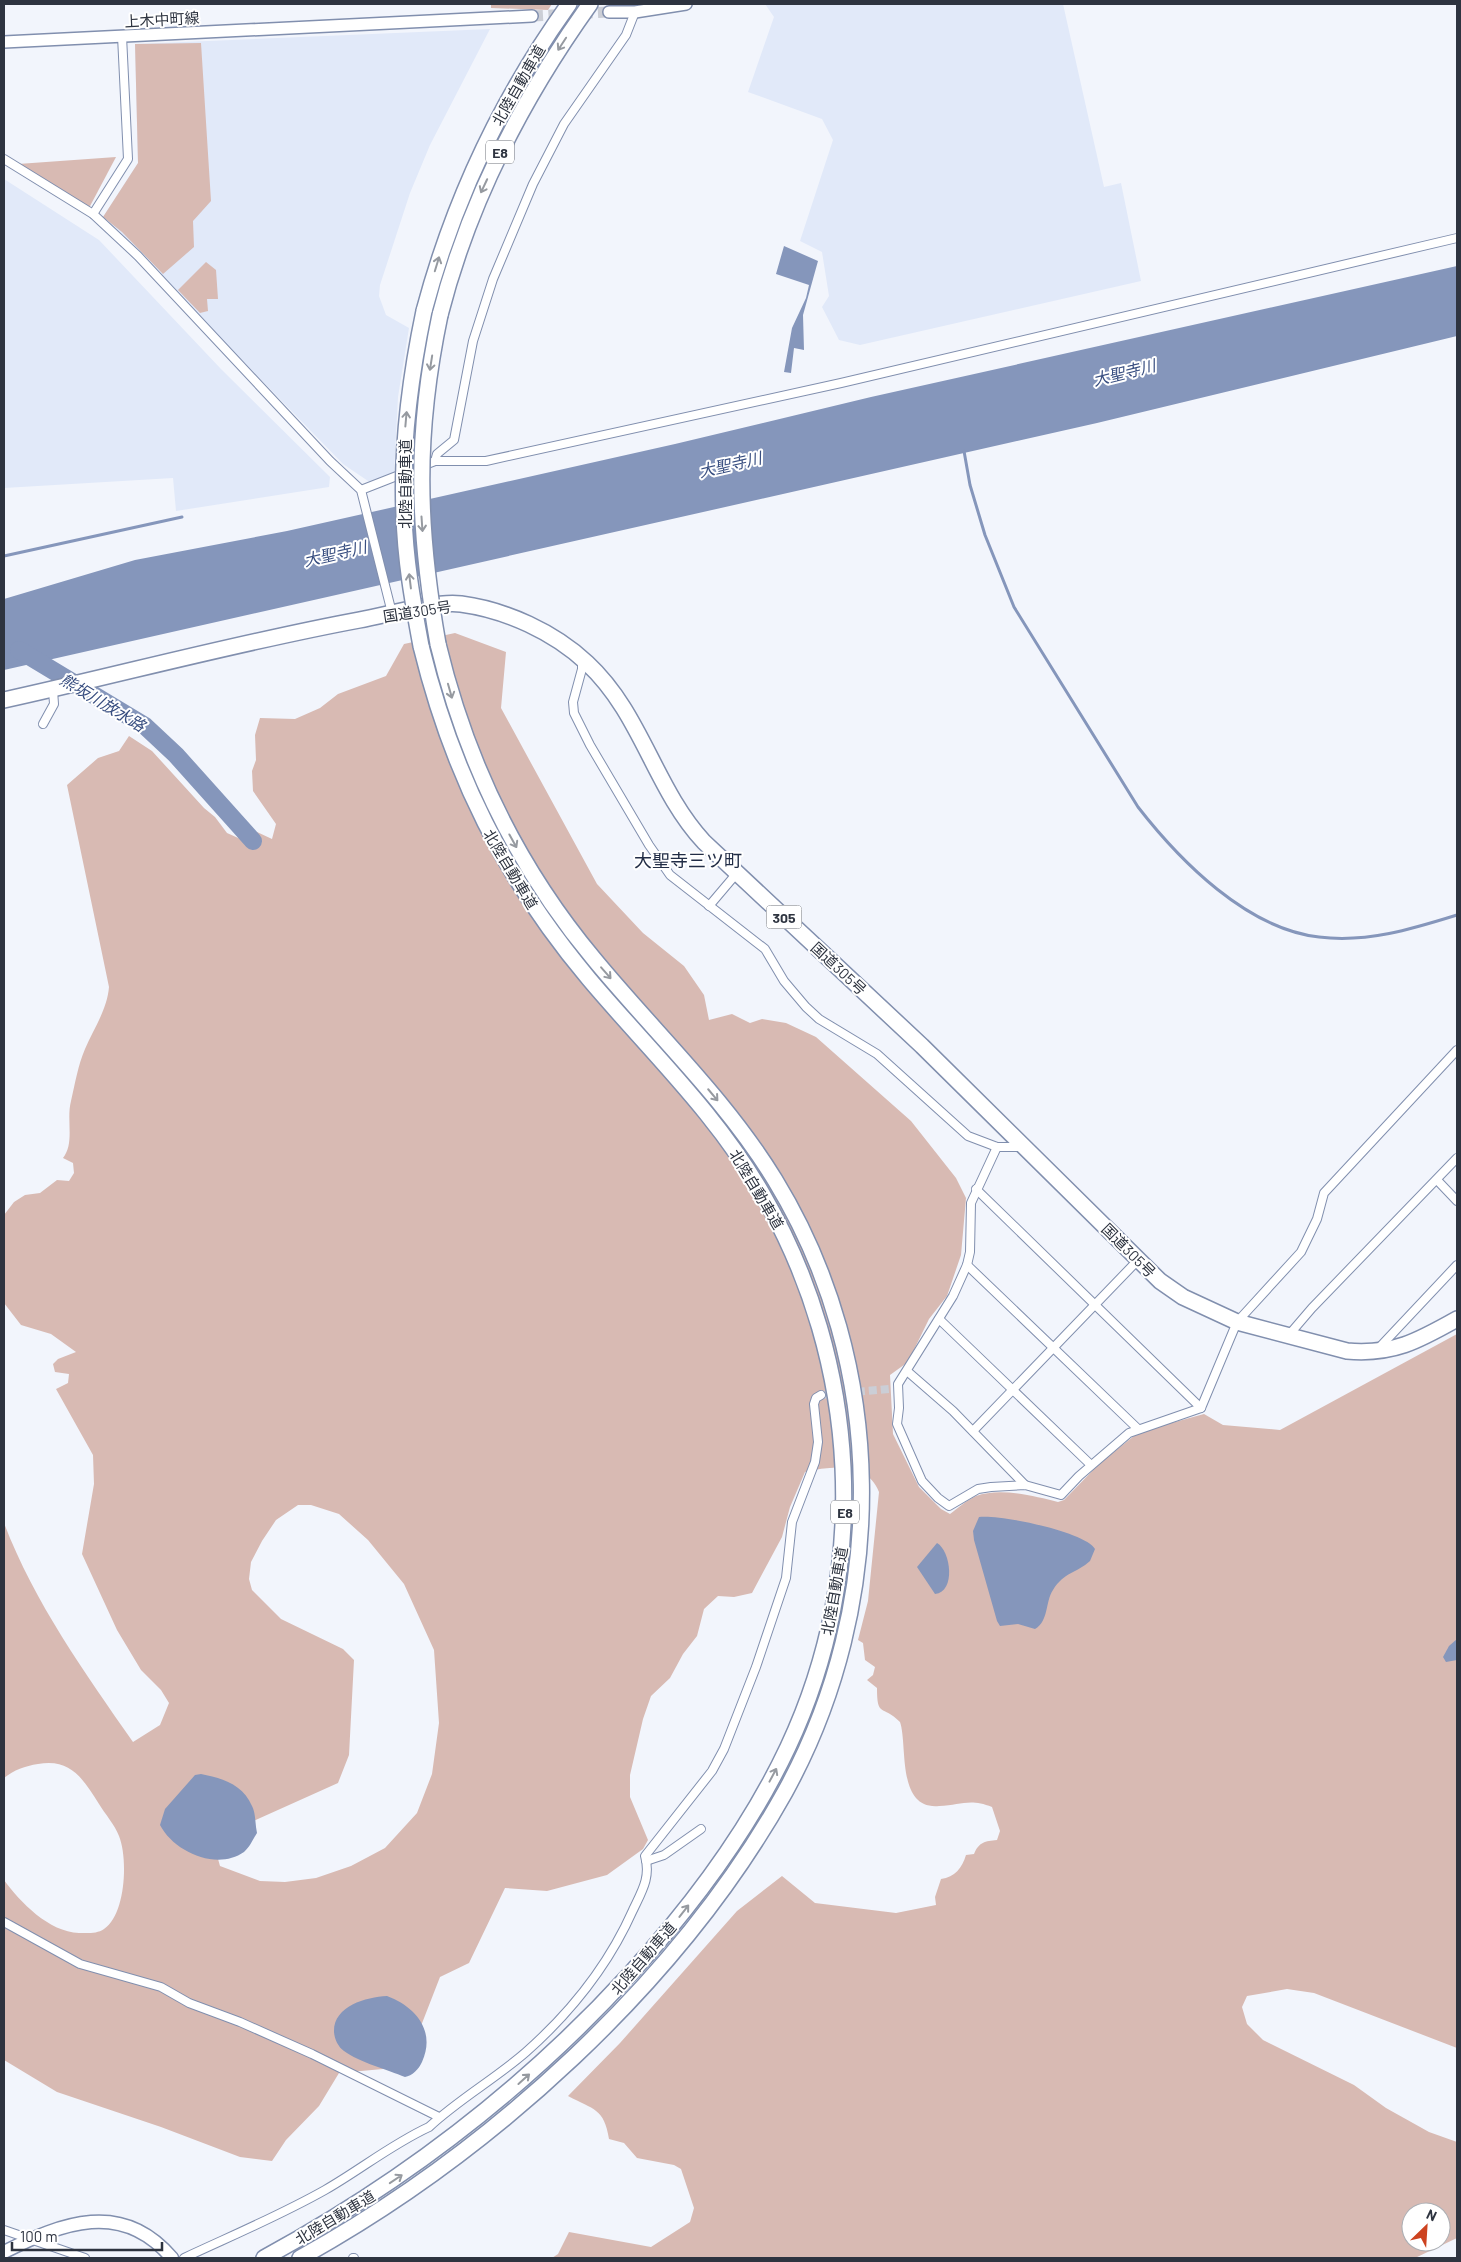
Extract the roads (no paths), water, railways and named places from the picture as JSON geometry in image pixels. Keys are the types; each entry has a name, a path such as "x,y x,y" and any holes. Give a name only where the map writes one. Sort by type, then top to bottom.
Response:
{"highway":[{"name":"北陸自動車道","path":"264,2258 361,2202 408,2171 515,2088 581,2026 675,1922 736,1838 788,1747 818,1670 836,1598 841,1562 845,1485 843,1445 832,1373 813,1302 782,1229 736,1153 677,1078 609,1002 556,938 503,860 463,778 447,738 421,646 407,556 403,480 408,399 424,311 447,232 481,152 526,68 569,4"},
{"name":"北陸自動車道","path":"300,2258 405,2193 479,2139 524,2101 608,2022 691,1929 765,1826 804,1753 834,1676 852,1604 859,1564 862,1484 860,1441 853,1389 842,1336 830,1300 797,1220 775,1179 725,1110 595,960 542,890 496,810 478,770 451,698 438,644 424,558 420,485 425,403 440,315 462,238 496,158 541,76 590,4"},
{"name":"国道305号","path":"4,700 290,634 391,608 460,604 525,623 555,639 582,659 614,693 626,709 683,818 704,842 916,1040 1023,1147 1172,1290 1237,1322 1347,1351 1376,1352 1403,1347 1457,1319"}],"main road":[{"path":"609,12 635,12 686,4"},
{"name":"上木中町線","path":"4,42 532,16"},
{"path":"4,2252 31,2238 72,2224 110,2222 140,2232 154,2240 172,2258"}],"street":[{"path":"435,461 437,454 454,440 473,341 493,280 533,184 564,124 626,35 635,12"},
{"path":"93,214 128,160 122,36"},
{"path":"4,159 93,214 138,256 330,460 361,490 391,608"},
{"path":"361,490 435,461 486,461 524,453 860,379 1457,238"},
{"path":"582,659 582,669 573,702 574,713 590,745 670,875 765,949 784,981 819,1019 877,1054 968,1136 997,1147 1023,1147"},
{"path":"43,724 54,704 57,689"},
{"path":"709,906 737,873"},
{"path":"997,1147 971,1202 970,1252 967,1265 953,1296 901,1378 898,1389 900,1408 897,1424 922,1481 943,1503 949,1506 959,1502 978,1489 1025,1485 1060,1495 1091,1466 1137,1428 1177,1418 1201,1408 1237,1322 1301,1252 1317,1219 1324,1193 1457,1050"},
{"path":"1288,1336 1312,1308 1457,1158"},
{"path":"1437,1180 1457,1201"},
{"path":"976,1190 1201,1408"},
{"path":"974,1431 1012,1389 1139,1259"},
{"path":"967,1265 1054,1346 1137,1428"},
{"path":"1376,1352 1457,1265"},
{"path":"938,1319 1091,1466"},
{"path":"907,1371 974,1431 1025,1485"},
{"path":"889,1389 898,1389"},
{"path":"184,2258 323,2191 411,2135 429,2126 526,2052 559,2020 608,1958 623,1934 643,1887 648,1870 645,1856 648,1850 712,1771 724,1749 756,1666 786,1578 792,1522 815,1462 818,1436 814,1404 816,1398 821,1395"},
{"path":"646,1861 664,1854 701,1829"},
{"path":"4,1922 80,1964 161,1987 189,2003 240,2022 320,2058 439,2117"},
{"path":"4,2230 85,2258"}],"water":[{"path":"784,246 818,261 803,315 804,350 794,348 791,373 784,372 792,328 806,298 809,285 776,274"},
{"name":"大聖寺川","path":"1457,266 1457,336 1097,423 4,670 4,599 135,560 287,531 675,444 871,397"},
{"path":"979,1517 1022,1521 1060,1531 1076,1536 1095,1549 1090,1561 1057,1584 1051,1595 1043,1621 1035,1629 1018,1624 1000,1626 997,1621 974,1540 973,1531"},
{"path":"937,1543 946,1554 949,1579 942,1592 935,1594 917,1567"},
{"path":"1457,1639 1457,1660 1446,1662 1443,1657 1449,1646"},
{"path":"201,1774 231,1783 248,1798 255,1816 257,1833 244,1852 221,1860 197,1856 175,1843 160,1825 165,1809 195,1775"},
{"path":"387,1996 407,2007 415,2014 425,2030 427,2040 426,2051 422,2062 415,2072 405,2077 350,2055 340,2047 335,2037 335,2022 345,2009 370,1998"}],"waterway":[{"path":"964,451 970,485 985,535 1014,607 1138,807 1195,870 1241,907 1266,921 1292,931 1319,937 1354,938 1389,934 1457,915"},
{"path":"4,556 182,517"},
{"name":"熊坂川放水路","path":"19,650 145,726 176,755 253,841"}],"tunnel":[{"path":"532,16 609,12"},
{"path":"821,1395 889,1389"}],"district":[{"name":"大聖寺三ツ町","path":"688,860"}]}
